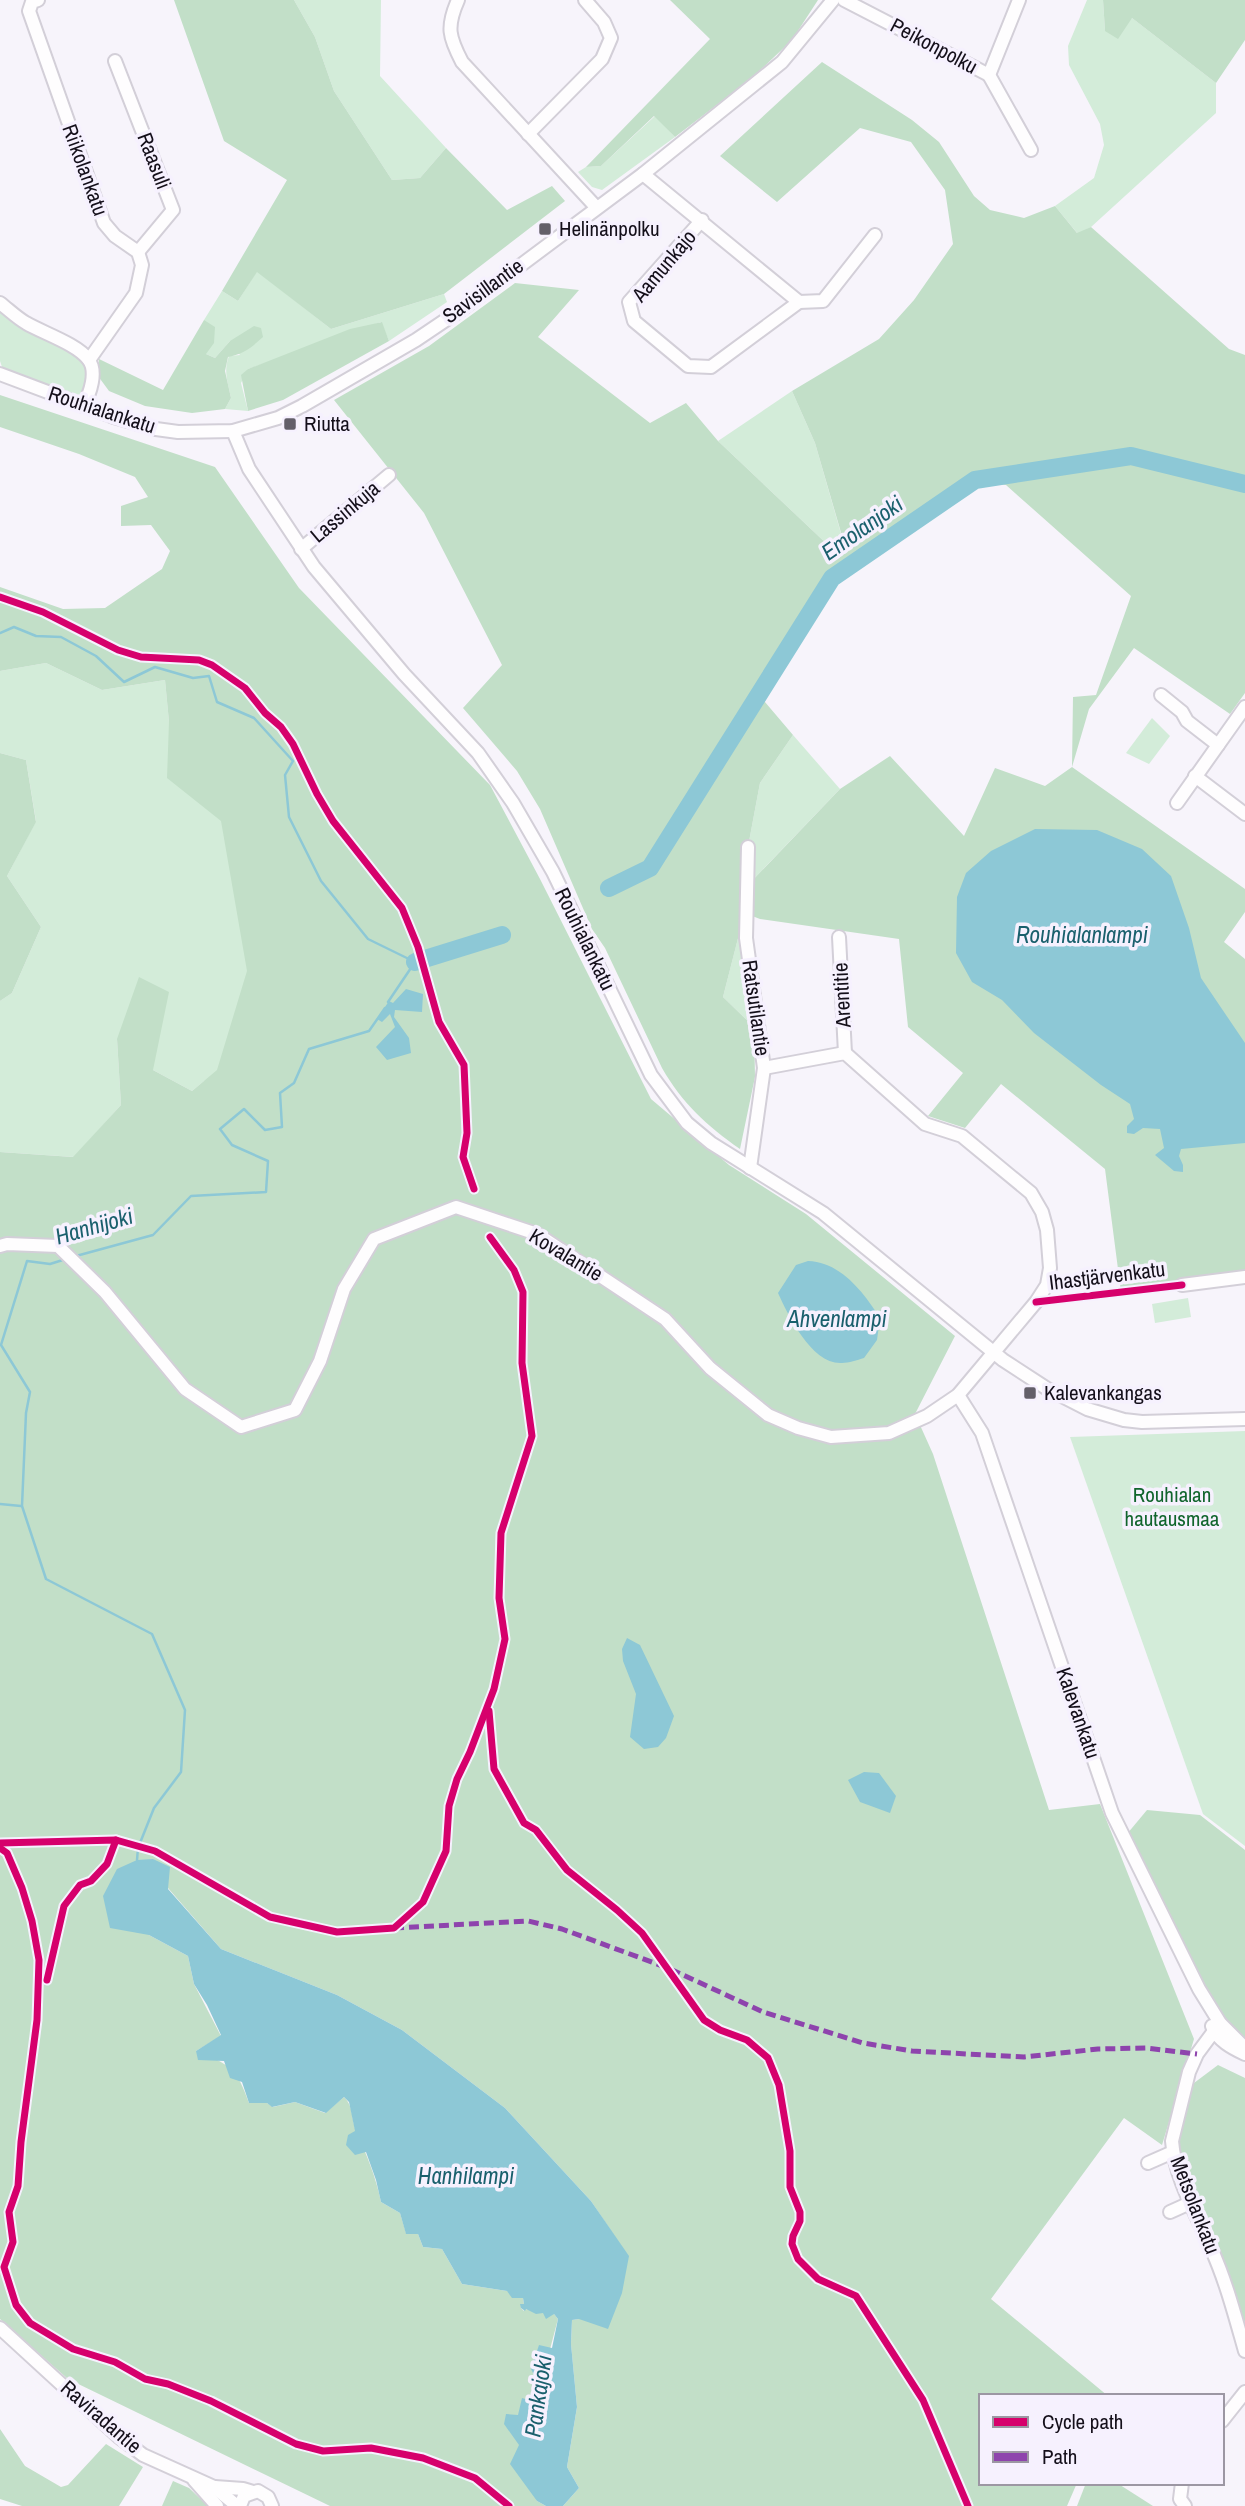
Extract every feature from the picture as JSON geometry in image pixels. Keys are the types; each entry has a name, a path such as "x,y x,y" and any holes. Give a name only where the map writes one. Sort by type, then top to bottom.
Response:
{"street":[{"name":"Riikolankatu","path":"38,0 32,2 29,11 104,223 115,236 138,253"},
{"path":"458,0 449,20 452,42 462,62 596,207"},
{"path":"528,134 602,59 611,38 604,22 586,0"},
{"name":"Savisillantie","path":"233,431 278,418 303,406 416,340 462,309 643,174 782,62 833,0"},
{"name":"Peikonpolku","path":"844,0 989,75 1019,0"},
{"name":"Raasuli","path":"115,61 173,210 138,253"},
{"path":"989,75 1031,150"},
{"path":"643,174 799,302 823,301 875,235"},
{"name":"Aamunkajo","path":"702,220 629,302 634,321 688,366 711,367 799,302"},
{"path":"89,360 136,293 142,265 138,253"},
{"path":"0,303 23,321 78,350 89,360 92,377 89,394 83,406"},
{"name":"Rouhialankatu","path":"0,374 83,406 156,429 178,432 233,431 249,469 301,549 351,613 494,773 553,872 645,1063 666,1098 687,1123 711,1143 823,1213 994,1353 1046,1388 1106,1416 1142,1422 1245,1419"},
{"name":"Lassinkuja","path":"301,549 388,474"},
{"path":"1161,695 1182,712 1187,721 1218,745"},
{"path":"1177,803 1245,707"},
{"path":"1195,776 1245,814"},
{"name":"Ratsutilantie","path":"748,848 746,938 764,1068 750,1168"},
{"name":"Arentitie","path":"839,937 845,1053"},
{"path":"764,1068 845,1053"},
{"name":"Kovalantie","path":"0,1246 58,1246 105,1292 185,1388 241,1427 295,1410 320,1361 344,1289 374,1240 456,1208 537,1234 665,1319 710,1368 768,1415 797,1429 831,1437 889,1433 927,1416 958,1395 1047,1285 1051,1268 1047,1230 1042,1212 1031,1193 962,1136 925,1124 845,1053"},
{"name":"Ihastjärvenkatu","path":"1182,1285 1245,1278"},
{"name":"Kalevankatu","path":"958,1395 982,1433 1112,1813 1217,2027"},
{"path":"1217,2027 1245,2048"},
{"path":"1217,2027 1231,2048 1245,2054"},
{"name":"Metsolankatu","path":"1217,2027 1197,2054 1189,2072 1172,2141 1173,2152 1191,2203 1212,2250 1245,2351"},
{"path":"1148,2163 1173,2152"},
{"path":"1170,2212 1191,2203"},
{"name":"Raviradantie","path":"0,2328 119,2437 143,2455 214,2487 239,2506"},
{"path":"1224,2418 1245,2392"},
{"path":"191,2477 217,2506"},
{"path":"1182,2485 1180,2499 1185,2506"},
{"name":"Raviradantie","path":"214,2487 253,2491"},
{"path":"239,2506 244,2497 253,2491 264,2493 272,2506"}],"green space":[{"path":"174,0 294,0 315,37 334,91 392,180 420,178 446,148 507,210 552,186 565,201 444,294 331,329 257,272 238,301 222,291 287,180 224,141"},
{"path":"294,0 381,0 380,76 446,148 420,178 392,180 334,91 315,37"},
{"path":"670,0 818,0 792,40 753,77 675,137 654,116 601,166 586,167 710,39"},
{"path":"1087,0 1103,0 1105,31 1132,18 1216,83 1216,113 1091,227 1078,234 1055,206 1094,178 1104,145 1100,124 1069,65 1068,46"},
{"path":"1103,0 1245,0 1245,40 1216,83 1132,18 1118,39 1105,31"},
{"path":"822,62 912,120 939,142 974,196 990,210 1024,218 1055,206 1077,233 1091,227 1229,349 1245,355 1245,693 1230,714 1134,648 1089,709 1072,767 1245,889 1245,912 1224,942 1245,959 1245,1277 1121,1292 1105,1169 1001,1084 965,1128 928,1116 963,1073 908,1027 899,939 760,919 747,914 746,907 723,997 754,1027 755,1077 740,1149 706,1122 670,1081 605,948 592,929 540,809 517,771 463,708 502,665 424,513 334,400 429,346 515,283 579,290 538,337 650,423 686,403 718,441 830,547 842,536 815,443 792,391 879,339 914,300 953,244 945,190 911,142 860,128 777,202 720,156","holes":["975,480 1006,485 1131,596 1096,695 1073,697 1072,767 1045,786 995,768 964,836 890,756 840,789 748,885 748,847 760,783 793,735 759,695 832,578"]},
{"path":"655,116 675,137 602,190 592,187 578,172 586,167 601,166"},
{"path":"257,271 331,329 444,294 447,302 389,341 381,322 248,369 241,383 248,411 225,409 231,398 227,361 229,356 240,355 230,341 215,358 206,354 204,320 222,291 238,301"},
{"path":"0,310 89,360 83,406 5,376 0,361"},
{"path":"204,320 215,327 214,343 206,354 215,358 230,341 254,326 261,328 263,337 259,341 243,352 228,357 225,371 231,398 225,409 192,413 145,406 109,391 98,376 99,359 163,390"},
{"path":"382,322 389,341 283,400 248,411 241,375 248,369 350,329"},
{"path":"792,391 815,443 842,537 830,547 718,441"},
{"path":"0,395 215,467 299,588 490,785 651,1099 729,1165 806,1214 955,1336 915,1414 933,1454 1049,1810 1100,1804 1194,2039 1162,2145 1124,2118 991,2299 1106,2394 979,2394 979,2485 1076,2485 1067,2506 563,2506 579,2488 567,2467 577,2407 571,2344 572,2320 579,2319 628,2256 591,2201 505,2108 402,2030 337,1995 221,1949 168,1888 149,1935 188,1956 194,1984 221,2036 196,2051 231,2069 249,2103 267,2103 273,2107 295,2102 325,2113 344,2097 377,2184 381,2202 400,2213 406,2233 418,2234 423,2247 442,2249 462,2284 507,2291 523,2298 524,2304 521,2304 521,2308 524,2311 554,2314 558,2319 536,2402 519,2445 537,2501 546,2506 330,2506 68,2379 0,2319 0,1152 73,1157 121,1105 117,1039 139,977 169,992 153,1070 192,1091 217,1070 247,971 221,821 167,778 169,722 165,680 102,690 46,663 0,671 0,587 63,609 105,608 162,569 170,551 151,525 121,526 121,506 148,497 135,477 79,454 0,427"},
{"path":"46,663 102,690 165,680 169,722 255,760 427,990 420,1054 204,1081 192,1091 153,1070 117,1039 121,1105 74,1157 0,1152 0,1001 12,993 41,927 7,876 36,821 26,760 0,753 0,671"},
{"path":"1152,718 1170,736 1149,764 1126,753"},
{"path":"793,735 840,789 747,886 748,847 760,783"},
{"path":"0,753 26,760 36,822 7,876 41,927 12,993 0,1001"},
{"path":"747,903 754,1027 723,997"},
{"path":"1188,1298 1191,1317 1155,1323 1152,1304"},
{"name":"Rouhialan hautausmaa","path":"1245,1431 1245,1846 1203,1814 1070,1437"},
{"path":"1147,1810 1200,1815 1245,1850 1245,2040 1224,2024 1127,1834"},
{"path":"1218,2065 1245,2078 1245,2323 1184,2169 1178,2138 1190,2086"},
{"path":"0,2429 25,2466 61,2487 68,2485 106,2444 143,2467 119,2506 22,2506 0,2499"},
{"path":"173,2481 189,2488 208,2506 162,2506"},
{"path":"1085,2485 1120,2485 1153,2506 1077,2506"}],"water":[{"name":"Rouhialanlampi","path":"1035,829 1097,830 1142,849 1171,876 1189,928 1201,978 1245,1043 1245,1143 1181,1149 1179,1156 1183,1172 1174,1171 1155,1155 1164,1148 1160,1129 1143,1128 1134,1134 1127,1133 1127,1126 1134,1119 1130,1104 1034,1033 1002,1000 972,982 956,953 957,897 966,873 991,851"},
{"path":"406,989 423,994 422,1012 395,1010 394,1017 409,1038 411,1053 387,1060 376,1047 395,1027 390,1014 382,1022 377,1019 389,1001 393,1003"},
{"name":"Ahvenlampi","path":"808,1261 831,1267 850,1280 880,1318 877,1340 864,1358 845,1363 821,1356 802,1337 788,1314 778,1293 796,1265"},
{"path":"627,1638 640,1645 674,1716 666,1738 658,1747 644,1749 630,1737 636,1694 623,1661 622,1649"},
{"path":"864,1772 879,1773 896,1796 890,1813 860,1802 848,1780"},
{"name":"Hanhilampi","path":"153,1859 170,1867 168,1889 221,1949 337,1995 402,2030 505,2108 591,2201 629,2256 622,2293 608,2329 579,2319 572,2320 571,2344 577,2407 567,2467 579,2488 563,2506 546,2506 537,2501 510,2464 519,2445 504,2424 506,2414 518,2415 522,2398 536,2402 540,2387 531,2369 539,2345 552,2348 558,2319 554,2314 546,2319 543,2313 525,2311 520,2304 524,2304 523,2298 512,2298 507,2291 462,2284 442,2249 423,2247 418,2234 406,2234 400,2213 381,2202 366,2152 355,2155 346,2145 348,2135 355,2131 349,2102 344,2097 326,2113 295,2102 272,2107 267,2103 249,2103 242,2082 230,2078 224,2061 198,2060 196,2051 221,2035 194,1984 188,1956 149,1935 110,1928 103,1896 117,1869 137,1860"}],"waterway":[{"name":"Emolanjoki","path":"609,888 650,868 832,578 975,480 1131,456 1245,484"},
{"path":"0,633 14,627 36,636 61,637 96,656 124,682 155,667 193,678 209,676 217,702 254,718 293,761 285,775 289,817 321,881 368,939 415,962 388,1002"},
{"name":"Hanhijoki","path":"415,962 502,935"},
{"name":"Hanhijoki","path":"76,1256 153,1235 191,1196 266,1192 268,1161 232,1145 220,1129 244,1109 265,1130 282,1127 280,1093 294,1083 309,1049 369,1031 385,1008"},
{"name":"Hanhijoki","path":"66,1259 50,1264 27,1261 1,1345 30,1392 26,1413 22,1506 46,1579 152,1634 185,1710 181,1772 154,1808 138,1848 137,1860"},
{"path":"0,1504 21,1506"}],"marked path":[{"path":"394,1928 528,1921 562,1929 668,1968 763,2012 863,2043 912,2051 1024,2057 1098,2049 1146,2048 1197,2054"}],"cycle path":[{"path":"0,597 43,612 118,650 141,657 199,660 212,665 245,688 265,713 281,727 293,744 333,821 402,908 418,947 439,1022 464,1065 467,1133 463,1157 474,1189"},
{"path":"0,1843 116,1840 155,1851 270,1917 337,1932 394,1928 423,1902 446,1851 449,1806 457,1779 494,1689 505,1639 499,1598 501,1533 532,1436 522,1363 523,1292 514,1270 490,1237"},
{"path":"1036,1302 1182,1285"},
{"path":"489,1711 494,1769 524,1823 536,1830 567,1870 642,1933 704,2020 720,2030 747,2040 768,2058 779,2085 790,2151 790,2187 800,2212 800,2221 792,2244 798,2259 818,2279 856,2296 923,2400 968,2506"},
{"path":"47,1980 64,1906 80,1885 91,1881 107,1864 116,1840"},
{"path":"0,1848 7,1853 22,1888 32,1921 39,1960 37,2020 18,2186 9,2212 13,2242 4,2267 16,2305 30,2323 73,2349 115,2362 145,2379 168,2384 211,2401 296,2444 323,2451 371,2448 423,2458 475,2478 509,2506"}],"place":[{"name":"Helinänpolku","path":"545,229"},
{"name":"Riutta","path":"290,424"},
{"name":"Kalevankangas","path":"1030,1393"}],"water label":[{"name":"Pankajoki","path":"538,2396"}]}
